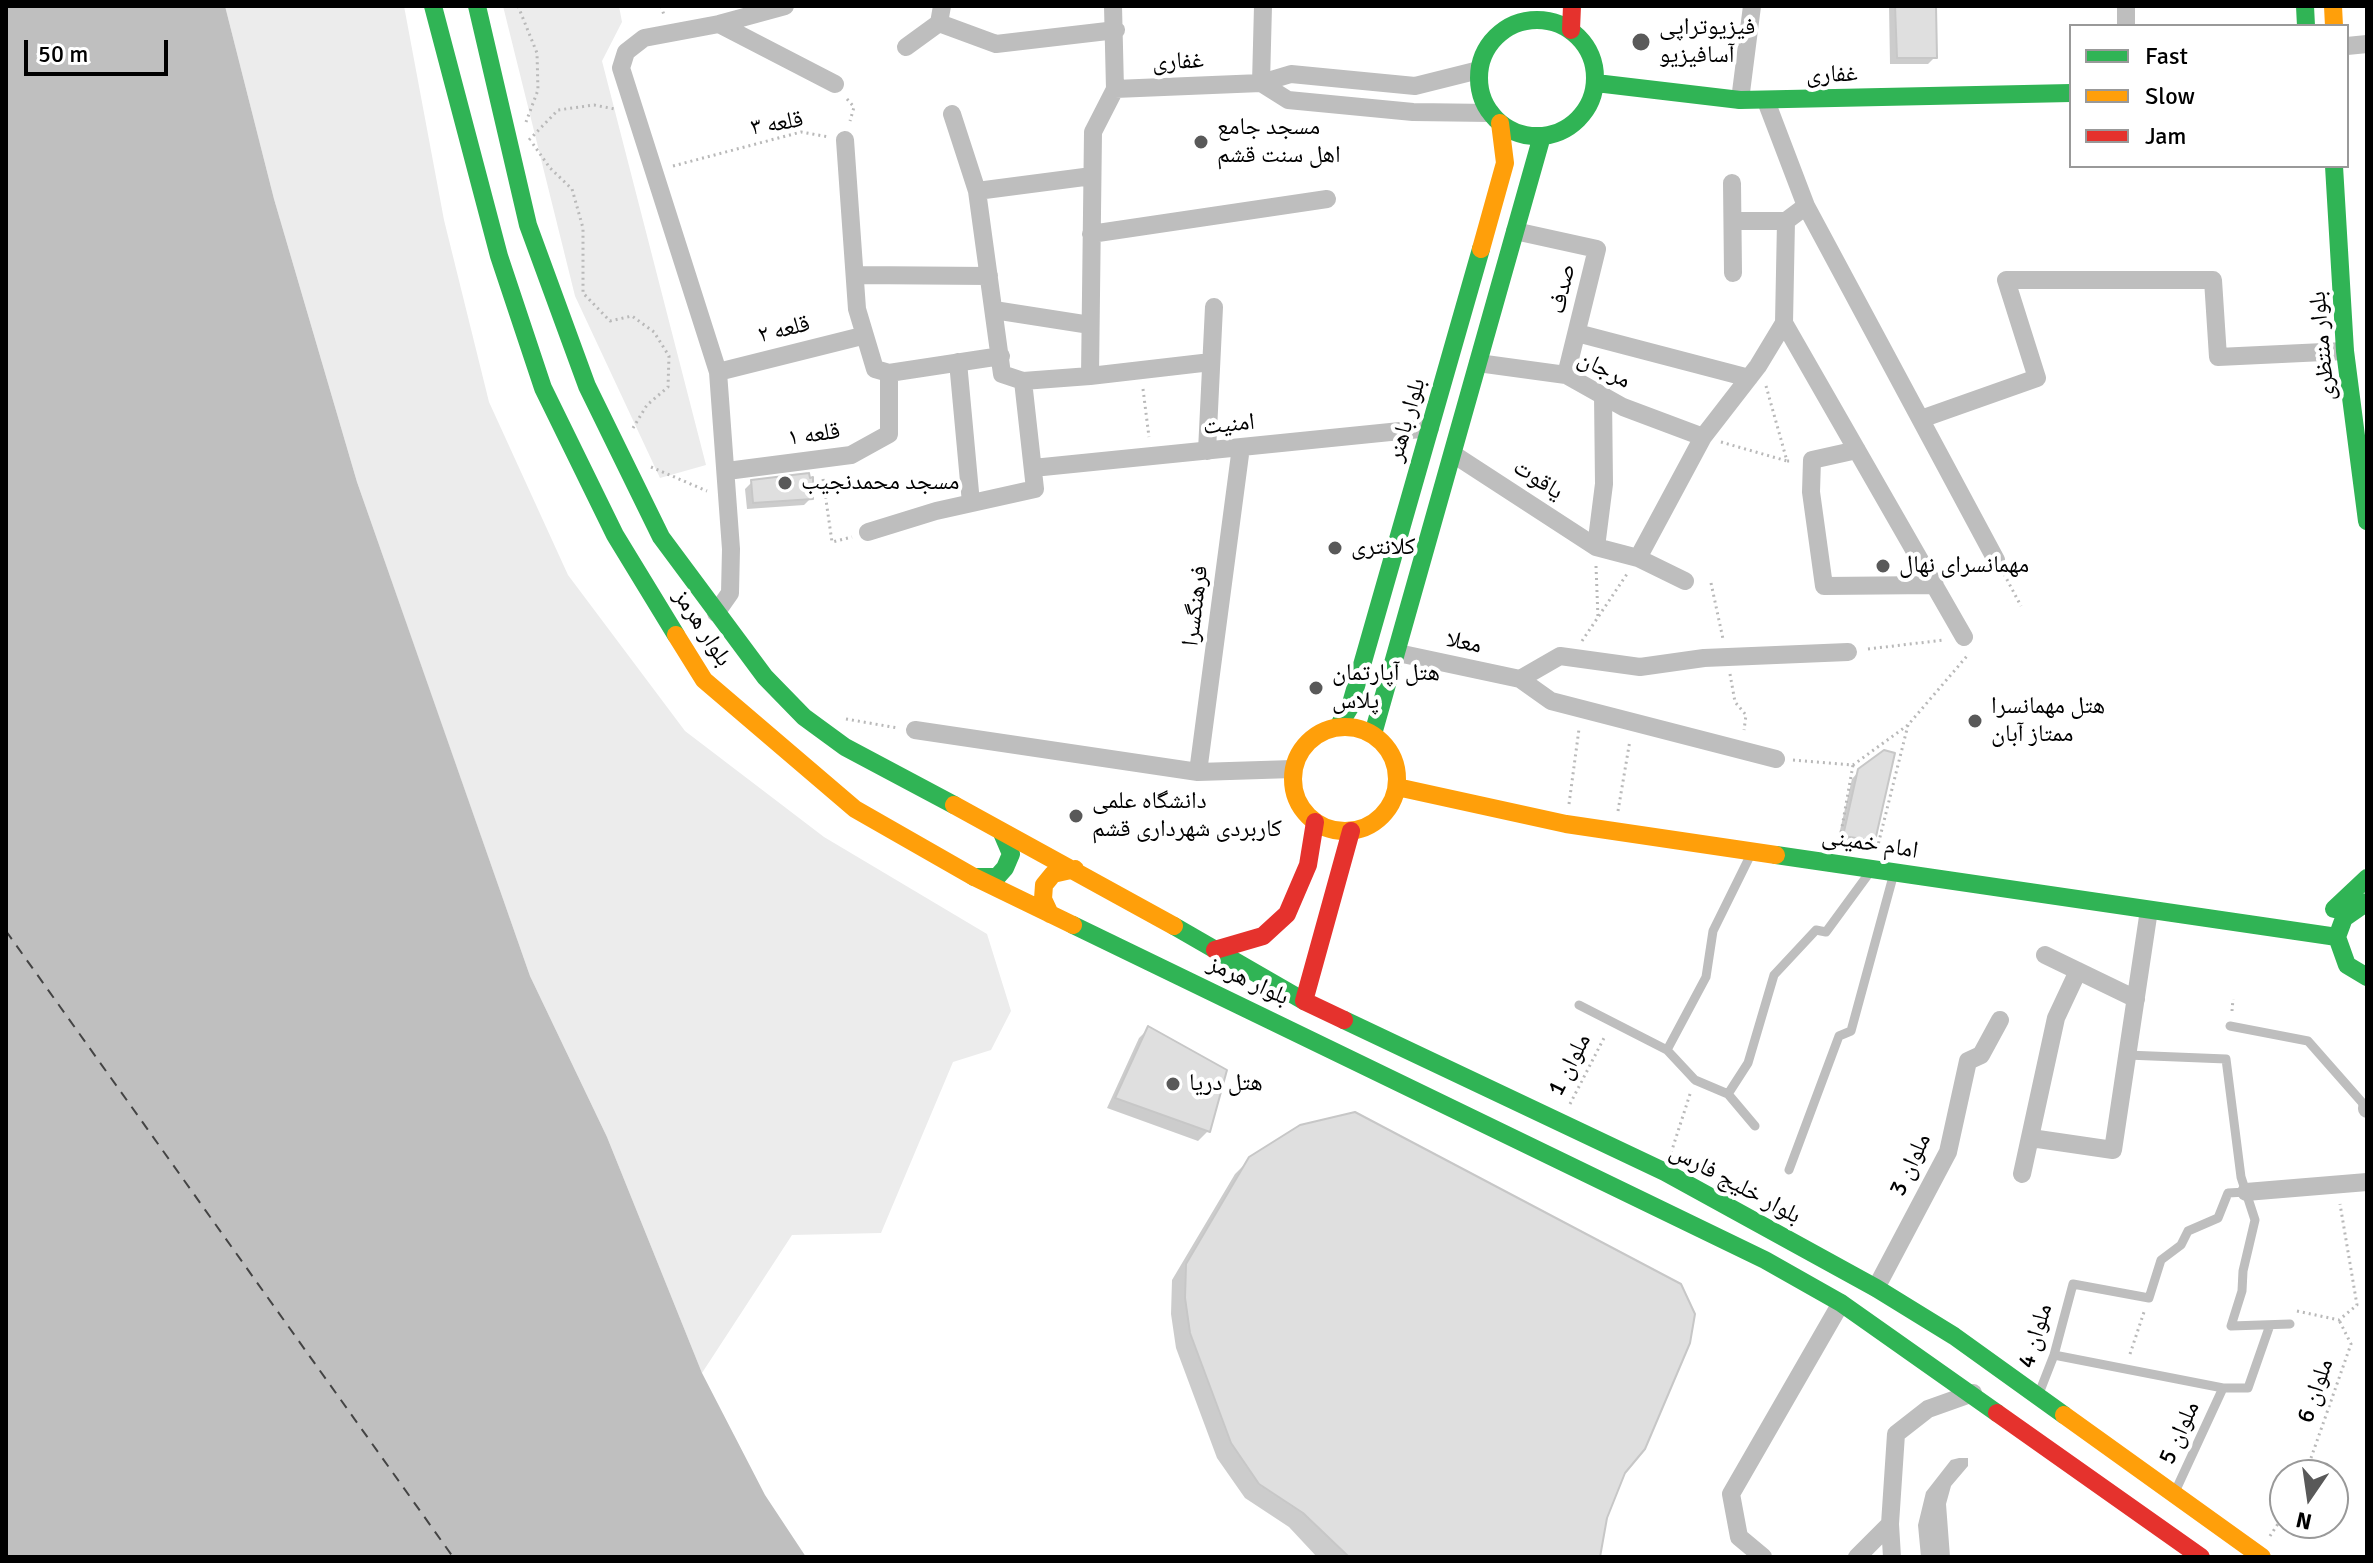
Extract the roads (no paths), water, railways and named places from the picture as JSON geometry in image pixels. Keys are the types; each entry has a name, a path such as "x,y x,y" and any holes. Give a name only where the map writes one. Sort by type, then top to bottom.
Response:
{"main road":[{"name":"بلوار هرمز","path":"433,6 499,256 543,388 615,535 704,680 855,809 974,877 1296,1030 1765,1260 1841,1303"},
{"name":"بلوار هرمز","path":"477,6 528,225 587,386 661,537 765,677 804,717 845,747 1002,833 1075,869 1304,1001"},
{"path":"1571,30 1572,6"},
{"path":"1530,13 1571,30 1590,53 1596,83 1584,113 1572,124 1542,136 1513,131 1496,118 1483,100 1479,70 1490,43 1530,13"},
{"name":"غفاری","path":"1596,83 1766,101 2069,93"},
{"name":"بلوار باهنر","path":"1338,727 1350,707 1505,163 1496,118"},
{"path":"1373,734 1542,136"},
{"name":"بلوار منتظری","path":"2334,168 2345,351 2367,521"},
{"path":"1338,727 1356,727 1373,734 1393,757 1397,787 1393,800 1376,821 1351,831 1326,828 1315,822 1296,799 1293,769 1297,757 1314,736 1338,727"},
{"name":"امام خمینی","path":"1397,787 1566,824 2337,937"},
{"path":"1215,950 1263,936 1287,914 1308,865 1315,822"},
{"path":"1304,1001 1351,831"},
{"path":"974,877 997,877 1005,868 1011,854 1002,833"},
{"path":"1050,914 1043,899 1044,885 1053,874 1075,869"},
{"path":"2310,933 2367,878"},
{"path":"2367,902 2344,918 2337,937 2347,965 2367,977"},
{"name":"بلوار خلیج فارس","path":"1304,1001 1665,1172 1876,1288 1954,1336 2260,1556"},
{"path":"1841,1303 1973,1393 2201,1557"}],"street":[{"path":"716,613 730,593 729,500 718,372 621,68 626,52 644,38 719,24 785,6"},
{"path":"1090,376 1092,176 1096,121 1115,89 1116,30 1113,6"},
{"path":"1263,6 1261,83 1288,100 1496,118"},
{"path":"1740,100 1752,6"},
{"path":"906,47 940,15 996,44 1116,30"},
{"path":"719,24 835,84"},
{"name":"غفاری","path":"1115,89 1261,83 1291,74 1415,86 1479,70"},
{"path":"1766,101 1806,206 1996,560"},
{"path":"952,114 977,191 1002,374 1023,381 1211,362"},
{"path":"845,140 862,336 875,369 889,373 1001,356"},
{"path":"977,191 1092,176"},
{"path":"1732,183 1733,273"},
{"path":"1091,234 1327,199"},
{"path":"1734,221 1786,221 1806,206"},
{"path":"1638,558 1703,437 1755,370 1784,323 1786,221"},
{"name":"صدف","path":"1515,231 1597,249 1566,375"},
{"path":"856,275 989,276"},
{"path":"1921,419 2037,378 2006,280 2213,280 2218,357 2345,351"},
{"path":"1207,451 1214,307"},
{"path":"994,310 1090,325"},
{"path":"1784,323 1964,637"},
{"path":"1577,333 1755,370"},
{"name":"قلعه ۲","path":"718,372 862,336"},
{"path":"958,362 971,503"},
{"name":"مرجان","path":"1478,363 1566,375 1623,407 1703,437"},
{"name":"قلعه ۱","path":"727,471 851,455 889,434 889,373"},
{"path":"868,532 971,503 1035,489 1023,381"},
{"path":"1596,547 1604,484 1603,395"},
{"name":"امنیت","path":"1033,468 1430,428"},
{"name":"فرهنگسرا","path":"1198,772 1241,447"},
{"path":"1857,450 1812,460 1811,492 1824,586 1935,585"},
{"name":"یاقوت","path":"1453,454 1596,547 1638,558 1685,581"},
{"path":"1776,759 1551,701 1520,679 1560,656 1640,667 1704,658 1848,652"},
{"name":"معلا","path":"1398,653 1520,679"},
{"path":"915,730 1198,772 1293,769"},
{"path":"2031,1138 2113,1150 2149,910"},
{"path":"2045,955 2136,999"},
{"path":"2022,1174 2056,1018 2078,971"},
{"name":"ملوان 3","path":"1876,1288 1948,1152 1968,1061 1981,1055 2000,1020"},
{"path":"2246,1192 2367,1182"},
{"path":"1763,1557 1739,1537 1731,1494 1841,1303"},
{"path":"1892,1557 1890,1524 1896,1434 1928,1409 1973,1393"},
{"path":"1857,1557 1890,1524"}],"lane":[{"path":"1667,1050 1706,977 1713,931 1753,849"},
{"path":"1728,1094 1748,1063 1774,975 1816,930 1826,932 1872,869"},
{"path":"1789,1170 1839,1036 1851,1031 1894,873"},
{"path":"1579,1005 1667,1050 1695,1080 1728,1094 1755,1126"},
{"path":"2230,1026 2308,1041 2367,1109"},
{"path":"2127,1055 2226,1059 2241,1177 2255,1220 2243,1271 2242,1291 2231,1326 2290,1324"},
{"name":"ملوان 4","path":"2038,1396 2054,1355 2073,1284 2149,1298 2161,1260 2181,1245 2188,1231 2218,1218 2228,1193 2246,1192"},
{"path":"2054,1355 2223,1388 2248,1388 2270,1325"},
{"name":"ملوان 5","path":"2174,1494 2223,1388"}],"place":[{"name":"فیزیوتراپی آسافیزیو","path":"1641,42"},
{"name":"مسجد جامع اهل سنت قشم","path":"1201,142"},
{"name":"مسجد محمدنجیب","path":"785,483"},
{"name":"کلانتری","path":"1335,548"},
{"name":"مهمانسرای نهال","path":"1883,566"},
{"name":"هتل آپارتمان پلاس","path":"1316,688"},
{"name":"هتل مهمانسرا ممتاز آبان","path":"1975,721"},
{"name":"دانشگاه علمی کاربردی شهرداری قشم","path":"1076,816"},
{"name":"هتل دریا","path":"1173,1084"}]}
